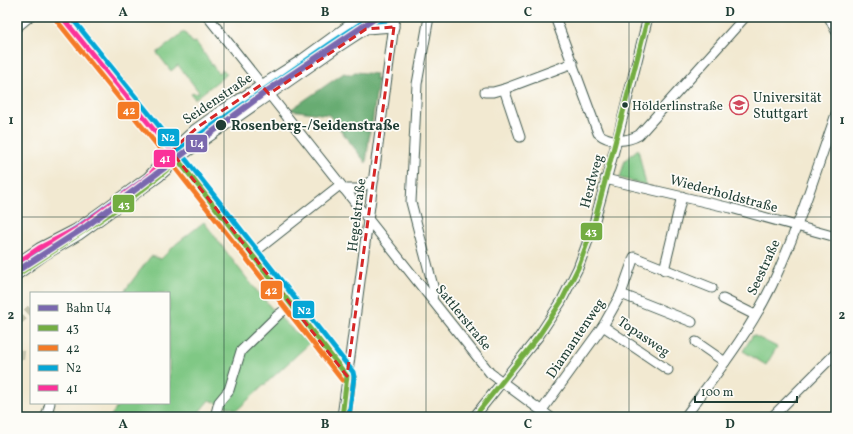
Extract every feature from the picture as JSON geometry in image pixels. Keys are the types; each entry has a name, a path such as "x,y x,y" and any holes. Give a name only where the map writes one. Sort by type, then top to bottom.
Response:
{"street":[{"path":"17,27 29,17"},
{"path":"62,17 171,151 347,376"},
{"name":"Sattlerstraße","path":"208,17 490,373 550,417"},
{"name":"Hegelstraße","path":"342,417 395,17"},
{"path":"429,17 417,84 412,202 434,290 432,299"},
{"path":"556,17 598,133 606,139 617,140 634,138 639,135 745,17"},
{"name":"Herdweg","path":"474,417 501,382 529,350 571,284 585,251 617,140 648,17"},
{"path":"829,17 836,31"},
{"name":"Seidenstraße","path":"17,263 39,248 76,229 148,177 171,151 188,135 210,118 301,60 354,19"},
{"name":"Seidenstraße","path":"17,276 45,255 79,235 160,176 178,160 269,94 366,29 394,27"},
{"path":"486,92 504,89 573,63"},
{"path":"504,89 520,138"},
{"name":"Seestraße","path":"685,417 725,362 755,315 771,286 796,227 836,114"},
{"path":"251,255 342,187 360,189 374,179"},
{"name":"Wiederholdstraße","path":"605,179 731,208 836,237"},
{"path":"682,196 664,270 712,288"},
{"name":"Diamantenweg","path":"542,410 603,326 621,294 634,257 664,270"},
{"path":"621,294 692,322"},
{"path":"723,299 755,315"},
{"path":"215,417 219,402 230,390 241,351 278,315 291,305"},
{"name":"Topasweg","path":"603,326 668,370"},
{"path":"696,342 725,362"},
{"path":"772,417 836,353"},
{"path":"46,417 50,404"}],"highlighted area":[{"path":"394,27 347,376 171,151 199,126 261,85 269,94 366,29"}],"green space":[{"path":"367,17 381,17 369,27 274,89 270,83 324,48"},
{"path":"184,32 193,43 196,42 218,73 223,70 227,74 195,99 191,94 193,92 196,94 199,92 178,65 171,71 157,53"},
{"path":"355,72 376,74 375,79 378,80 372,125 366,125 365,130 370,131 366,163 329,115 290,110 344,73 350,75"},
{"path":"638,149 646,185 620,178 625,160"},
{"path":"204,222 239,269 271,307 300,336 311,342 237,410 209,400 195,417 110,417 119,404 170,404 170,292 124,292 151,256 161,259 176,244"},
{"path":"753,335 777,347 766,365 743,351"}],"tunnel":[{"path":"17,322 30,310"},
{"path":"17,352 20,355 29,356"}],"rail line":[{"name":"U4","path":"17,271 84,228 267,91 377,17"}],"transit line":[{"name":"41","path":"17,263 39,248 76,229 148,177 171,151 62,17"},
{"name":"N2","path":"71,17 176,147 353,372 354,377 349,417"},
{"name":"N2","path":"17,266 41,249 75,229 156,171 182,147 330,44 363,22 388,20 388,17"},
{"name":"43","path":"474,417 538,337 561,302 578,268 593,227 648,17"},
{"name":"42","path":"57,21 165,155 342,380"},
{"name":"43","path":"17,275 140,192 178,160 347,376 342,417"},
{"name":"42","path":"349,417 354,377"}],"place":[{"name":"Hölderlinstraße","path":"625,105"},
{"name":"Universität Stuttgart","path":"739,105"},
{"name":"Rosenberg-/Seidenstraße","path":"221,125"}]}
